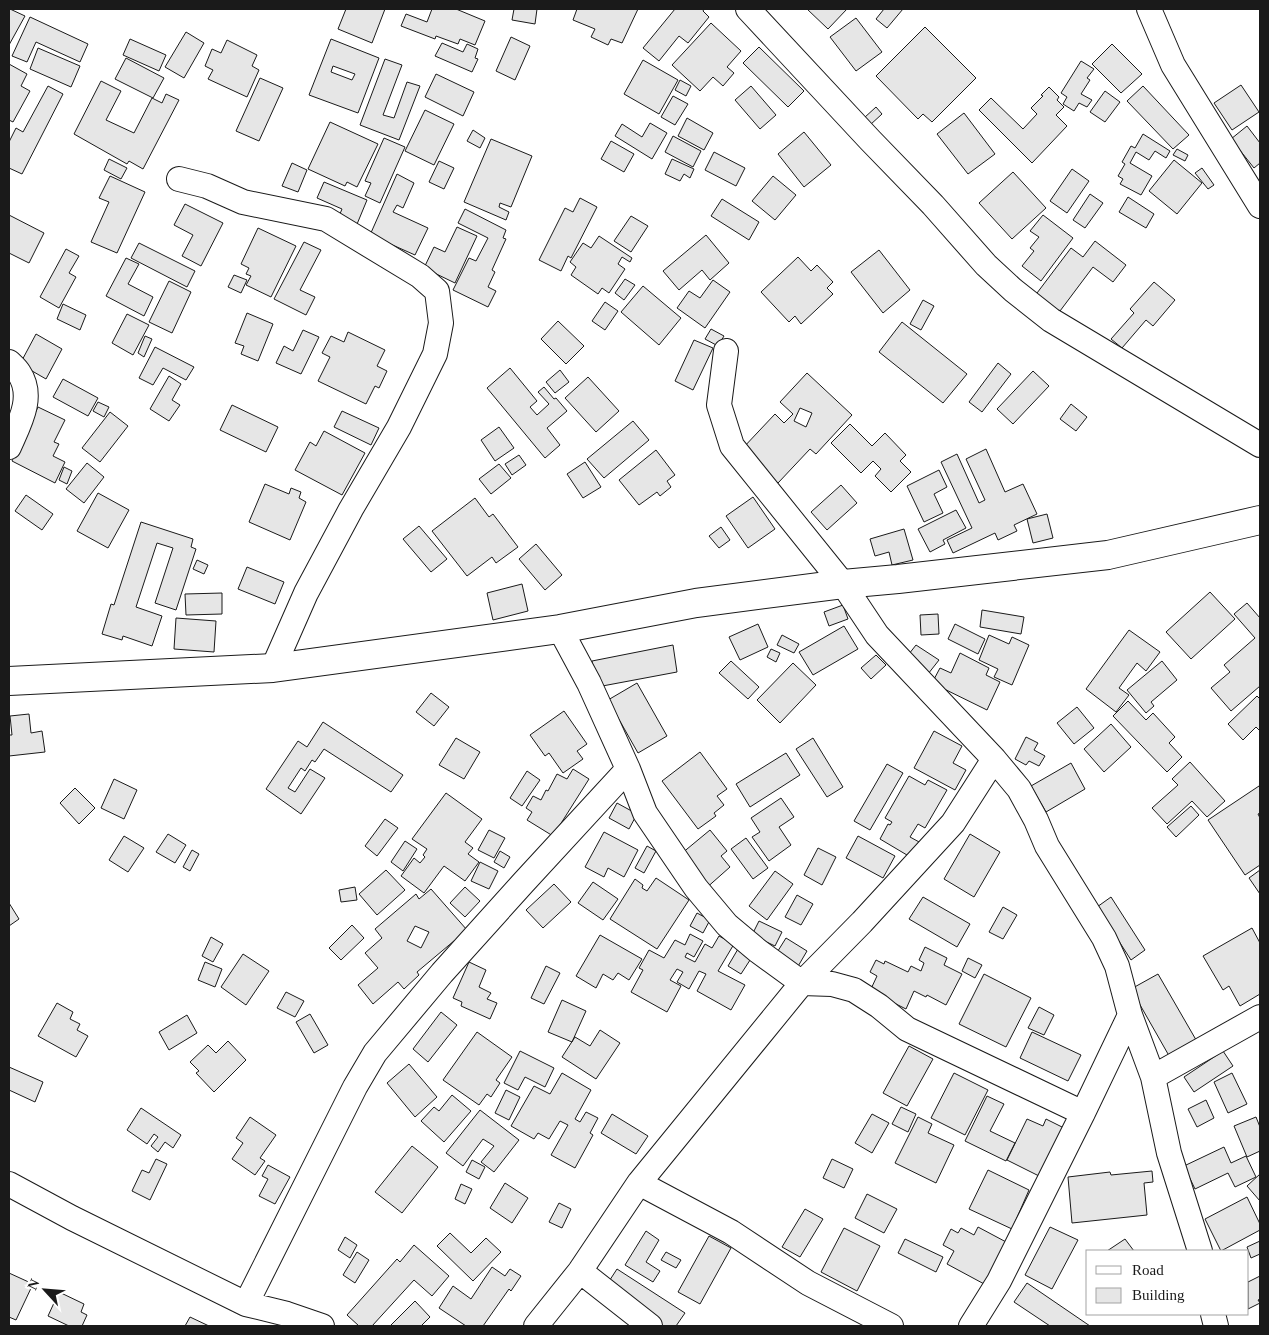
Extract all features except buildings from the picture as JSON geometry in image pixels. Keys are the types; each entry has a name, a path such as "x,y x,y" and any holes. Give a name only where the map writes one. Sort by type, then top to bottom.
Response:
{"street":[{"path":"748,9 933,205 986,264 1013,290 1051,320 1260,445"},
{"path":"1149,9 1173,65 1260,206"},
{"path":"179,179 207,186 243,202 326,219 420,276 437,291 441,322 435,354 399,427 351,509 306,593 274,668"},
{"path":"726,350 719,405 732,446 843,584 877,635 994,759 1019,790 1036,820 1047,846 1104,938 1117,966 1130,1015 1153,1077 1169,1154 1200,1250"},
{"path":"9,362 20,373 27,392 23,417 9,446"},
{"path":"9,681 274,668 560,629 696,603 843,584 1108,555 1260,520"},
{"path":"560,629 590,683 645,813 696,888 727,925 802,983 832,984 854,990 879,1006 908,1029 1083,1113"},
{"path":"536,1326 580,1271 639,1183 802,983 862,922 952,823 994,759"},
{"path":"246,1304 355,1087 375,1053 442,973 628,769"},
{"path":"971,1326 999,1281 1130,1015"},
{"path":"1153,1077 1260,1017"},
{"path":"639,1183 731,1232 808,1283 891,1326"},
{"path":"9,1184 81,1223 246,1304 287,1314 322,1326"},
{"path":"580,1271 650,1326"}]}
